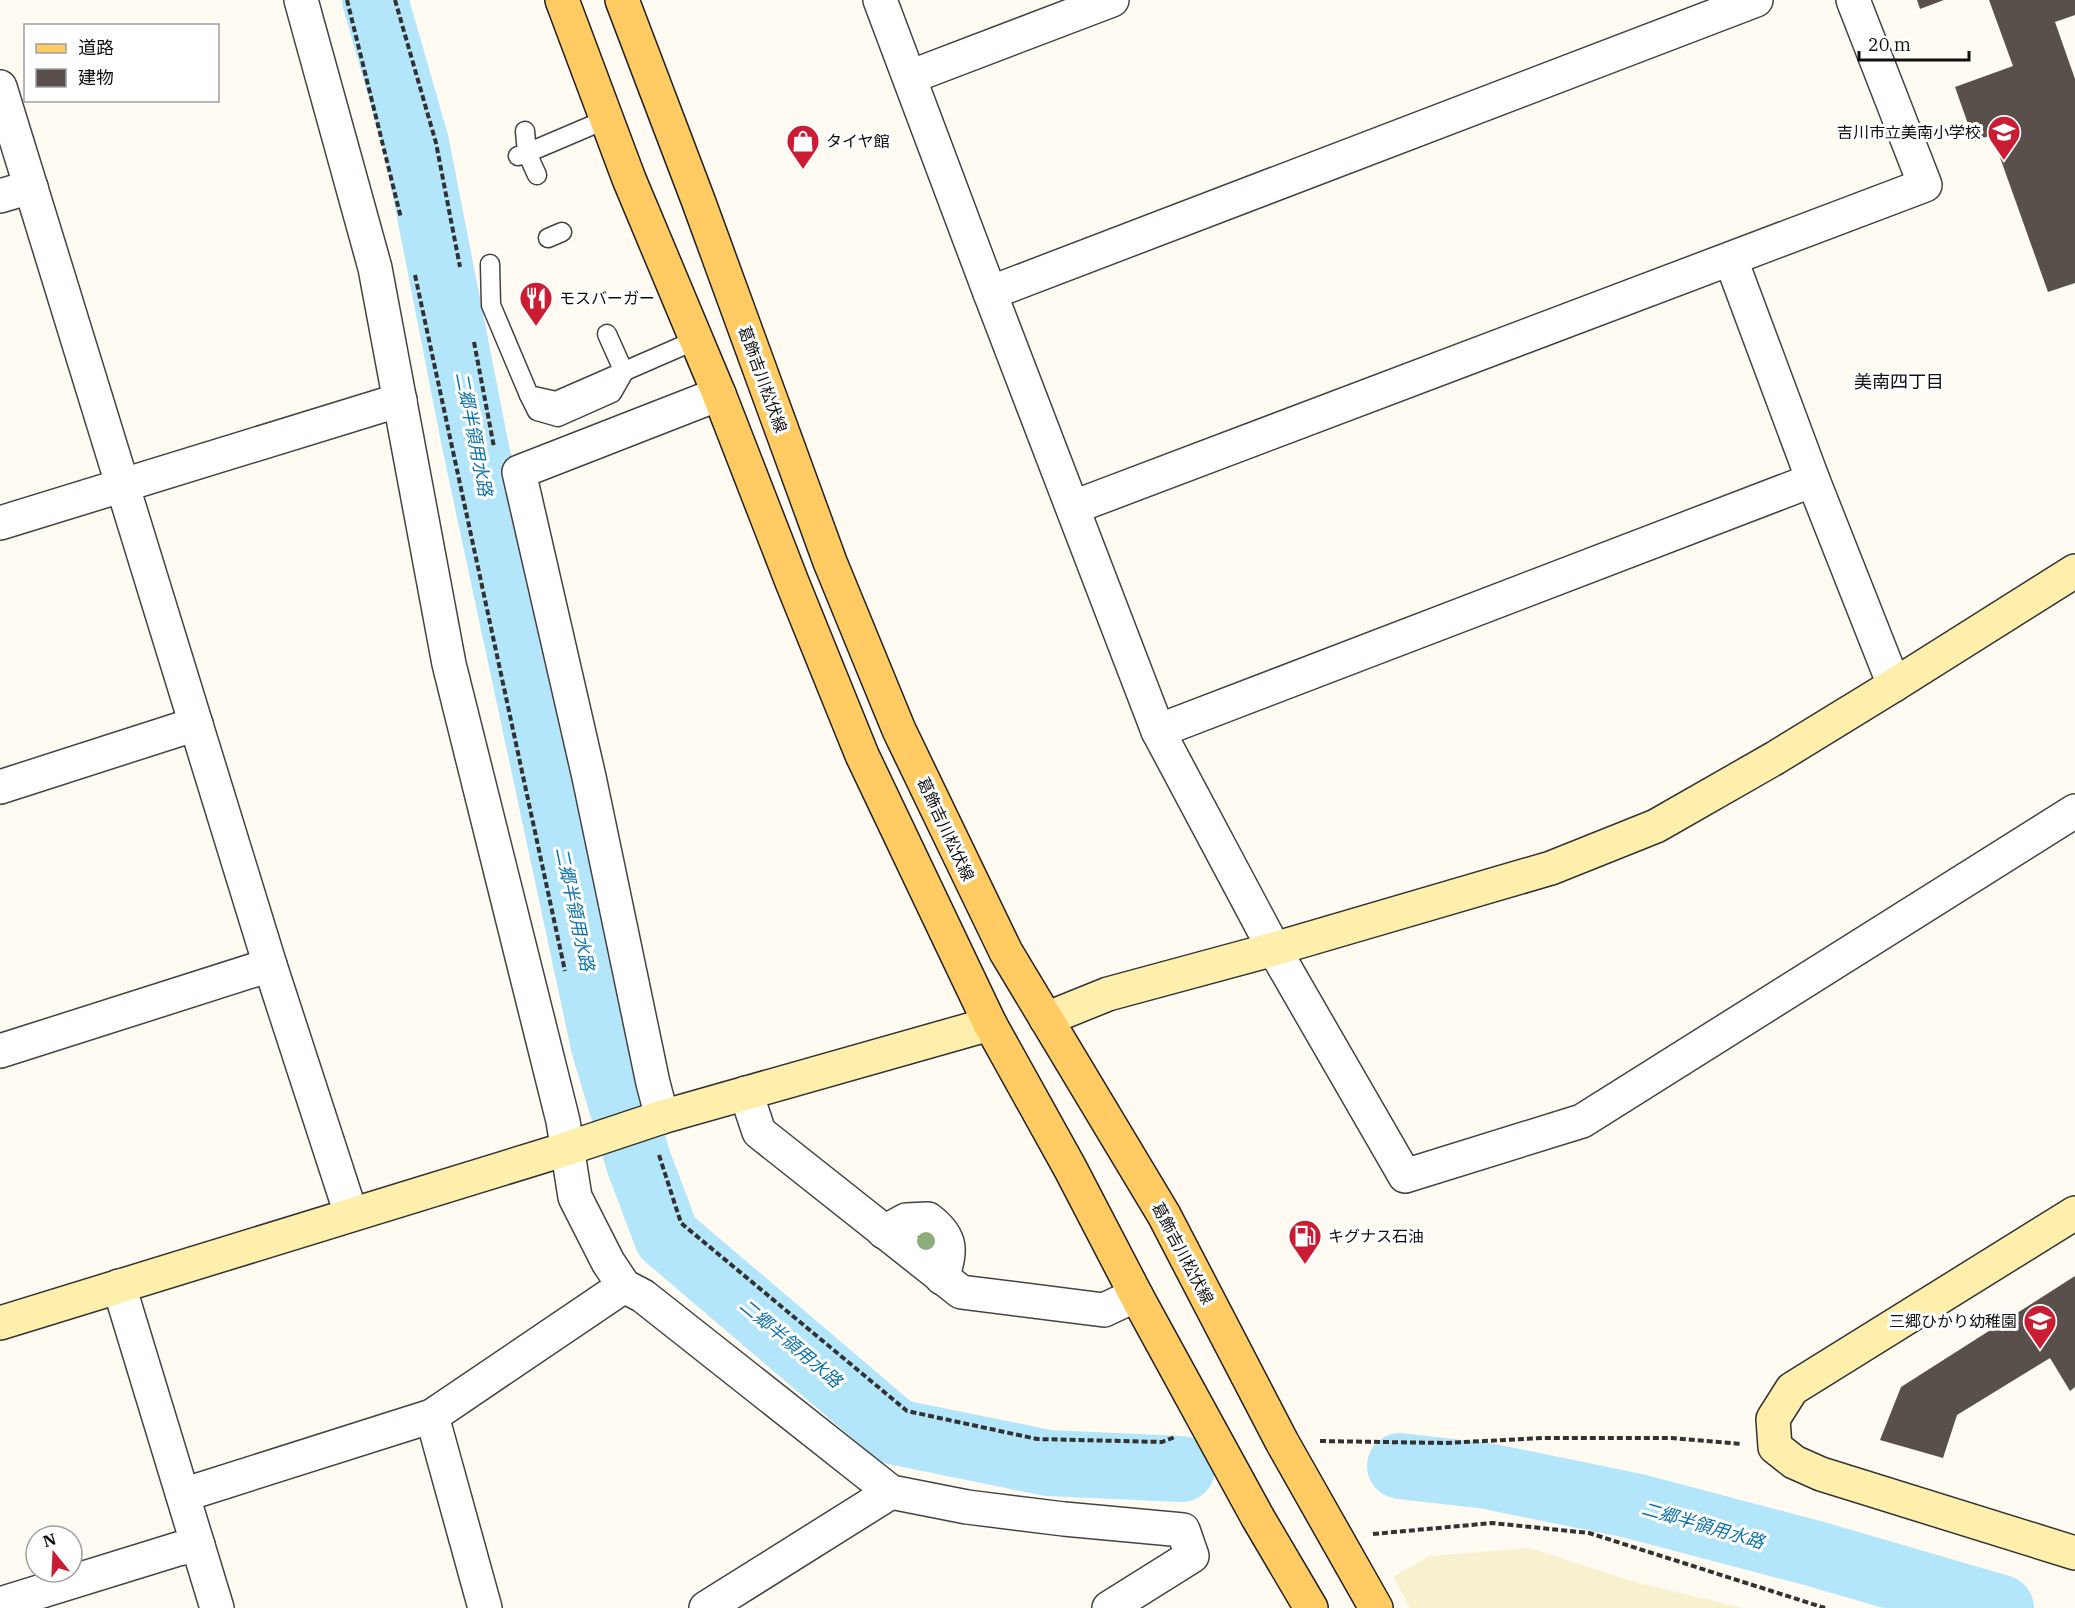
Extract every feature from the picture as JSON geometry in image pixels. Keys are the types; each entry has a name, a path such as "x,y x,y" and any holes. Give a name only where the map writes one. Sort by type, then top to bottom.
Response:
{"main road":[{"path":"562,0 629,178 719,394 862,755 990,1024 1070,1168 1252,1508 1311,1608"},
{"name":"葛飾吉川松伏線","path":"622,0 698,200 830,562 899,730 1006,952 1164,1215 1282,1443 1376,1608"}],"street":[{"path":"301,0 375,268 449,664 563,1121 574,1197 608,1262 624,1286 643,1296 891,1492 1053,1518 1183,1530 1192,1556 1109,1608"},
{"path":"880,0 1158,730 1274,949 1405,1176 1582,1121 2075,811"},
{"path":"910,76 1112,0"},
{"path":"990,293 1756,0"},
{"path":"1074,507 1925,185 1853,0"},
{"path":"0,87 270,965 351,1214"},
{"path":"0,196 31,187"},
{"path":"1731,260 1812,480 1894,685"},
{"path":"650,1121 653,1083 589,777 519,471 719,394"},
{"path":"0,523 400,400"},
{"path":"1158,730 1812,480"},
{"path":"1046,1019 1108,994 1274,949 1551,868 1656,826 1775,758 2075,570"},
{"path":"0,787 196,724"},
{"path":"0,1051 270,965"},
{"path":"0,1323 566,1149 650,1121 990,1024"},
{"path":"746,1093 759,1132 961,1292 1104,1310 1136,1294"},
{"path":"2075,1213 1792,1389 1773,1419 1775,1447 1794,1462 1821,1474 2075,1552"},
{"path":"119,1286 217,1608"},
{"path":"183,1495 432,1416 624,1286"},
{"path":"432,1416 485,1608"},
{"path":"706,1608 891,1492"},
{"path":"0,1604 178,1549 198,1545"}],"lane":[{"path":"523,154 607,119"},
{"path":"525,132 523,154 537,175"},
{"path":"490,264 491,305 529,395 556,401 696,340"},
{"path":"607,334 624,372"}],"path":[{"path":"347,0 402,221"},
{"path":"395,0 436,143 460,270"},
{"path":"413,265 567,981"},
{"path":"474,339 495,454"},
{"path":"650,1121 681,1223 907,1410 1037,1439 1162,1442 1180,1434"},
{"path":"1282,1443 1327,1440 1446,1443 1543,1438 1672,1438 1775,1447"},
{"path":"1344,1553 1372,1534 1492,1523 1589,1533 1825,1608"}],"shaded area":[{"path":"1529,1548 1635,1582 1743,1608 1410,1608 1393,1577 1429,1556"}],"building":[{"path":"1917,0 1944,0 1920,9"},
{"path":"1989,0 2075,0 2075,15 2055,22 2075,79 2075,283 2048,292 1992,135 1974,141 1955,87 2013,66"},
{"path":"2075,1276 2075,1387 2070,1391 2050,1358 1957,1415 1943,1458 1880,1440 1901,1387"}],"waterway":[{"name":"二郷半領用水路","path":"375,0 416,143 475,444 604,1046 639,1163 667,1237 896,1432 1048,1463 1182,1469"},
{"name":"二郷半領用水路","path":"1400,1466 1487,1476 1634,1506 1816,1554 2001,1608"}],"place":[{"name":"吉川市立美南小学校","path":"2004,161"},
{"name":"タイヤ館","path":"803,170"},
{"name":"モスバーガー","path":"536,327"},
{"name":"キグナス石油","path":"1305,1265"},
{"name":"三郷ひかり幼稚園","path":"2040,1350"}],"district":[{"name":"美南四丁目","path":"1899,381"}]}
